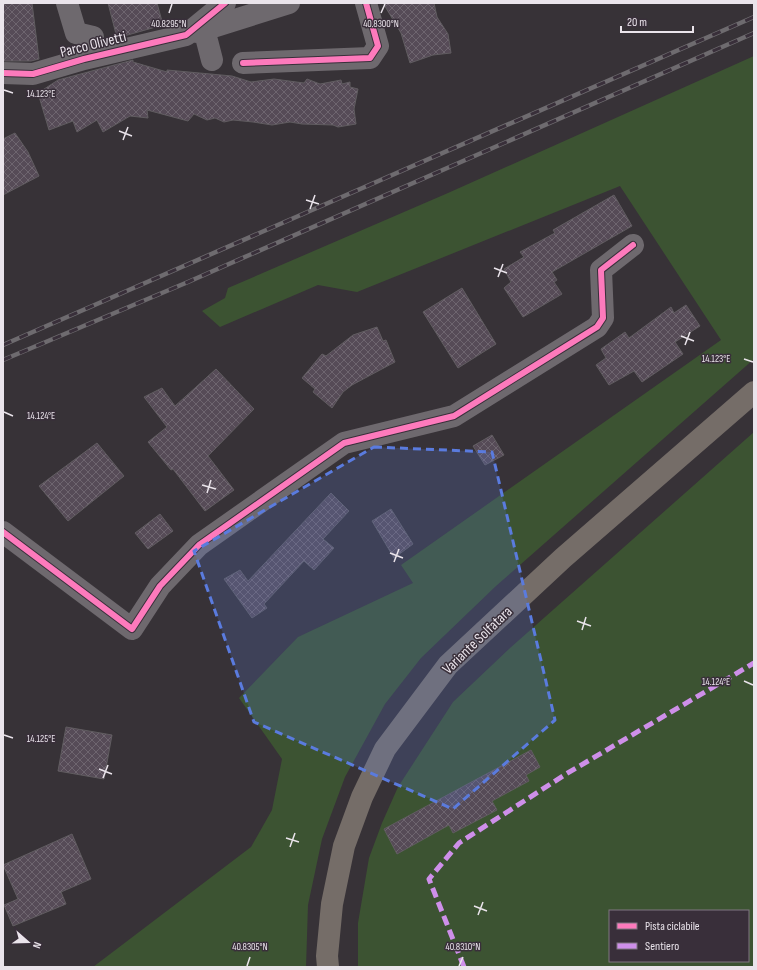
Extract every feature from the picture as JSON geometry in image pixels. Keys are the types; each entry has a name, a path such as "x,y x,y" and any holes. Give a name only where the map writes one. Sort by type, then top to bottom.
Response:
{"main road":[{"name":"Variante Solfatara","path":"328,967 327,956 332,904 344,846 362,797 390,743 448,665 564,558 754,392"}],"street":[{"name":"Parco Olivetti","path":"67,3 76,33 93,38"},
{"name":"Parco Olivetti","path":"3,73 33,74 84,59 195,32 225,3"},
{"path":"212,60 195,32 289,3"},
{"path":"243,63 370,58 378,46 366,3"},
{"path":"3,532 132,628 160,586 198,545 344,443 454,416 597,327 603,318 602,270 633,245"}],"highlighted area":[{"path":"374,447 492,452 555,720 453,809 254,722 194,551"}],"green space":[{"path":"754,56 754,359 496,586 421,658 385,704 345,777 322,839 308,905 306,967 93,967 251,847 272,810 282,759 239,698 298,637 413,583 401,565 721,340 620,186 357,292 318,285 220,327 202,311 225,298 228,288 448,193"},
{"path":"754,432 754,967 358,967 358,923 369,858 398,787 453,702 510,648"}],"building":[{"path":"3,3 32,3 39,59 31,61 3,61"},
{"path":"108,3 157,3 163,25 117,38"},
{"path":"383,3 434,3 437,17 448,34 451,53 433,55 410,63 401,33"},
{"path":"133,60 133,62 167,72 167,70 232,76 251,82 274,79 304,83 307,79 320,84 341,80 342,84 350,82 350,87 358,89 354,109 356,124 338,127 333,125 290,122 272,125 233,120 224,122 215,118 207,120 194,114 188,121 147,110 148,118 130,116 103,132 97,120 77,132 73,121 49,130 38,93 58,80"},
{"path":"15,133 28,152 39,176 3,195 3,139"},
{"path":"614,195 632,226 552,272 557,280 554,282 562,294 523,317 504,288 511,282 504,269 524,257 520,252 555,233 553,230"},
{"path":"462,288 496,344 458,368 423,312"},
{"path":"686,305 700,326 675,342 683,354 642,382 634,371 609,385 596,365 606,358 601,349 625,332 629,338 671,307 674,313"},
{"path":"377,327 383,341 386,340 395,362 352,385 343,392 332,408 313,392 315,389 302,378 322,354 326,356 353,335"},
{"path":"216,369 254,409 208,456 234,490 205,511 173,469 171,470 148,442 167,427 144,397 162,388 175,406"},
{"path":"492,435 504,455 485,465 473,446"},
{"path":"97,443 124,476 68,521 39,486"},
{"path":"331,493 349,511 323,539 334,548 314,570 304,561 264,604 267,608 252,618 224,579 240,570 248,581"},
{"path":"391,509 413,544 394,558 372,521"},
{"path":"160,514 173,531 148,549 135,533"},
{"path":"66,727 112,735 104,779 58,771"},
{"path":"531,750 540,767 526,775 529,781 492,801 497,810 453,833 449,825 397,854 384,829"},
{"path":"72,834 91,879 61,892 66,904 13,926 4,905 18,899 3,865"}],"railway":[{"path":"3,345 754,17"},
{"path":"3,360 188,282 754,33"}],"marked path":[{"path":"464,967 429,879 459,843 566,774 754,663"}],"cycle path":[{"path":"3,73 33,74 84,59 186,35 225,3"},
{"path":"243,63 370,58 378,46 366,3"},
{"path":"3,532 132,629 160,586 199,545 344,443 454,416 597,327 603,318 601,270 633,245"}]}
